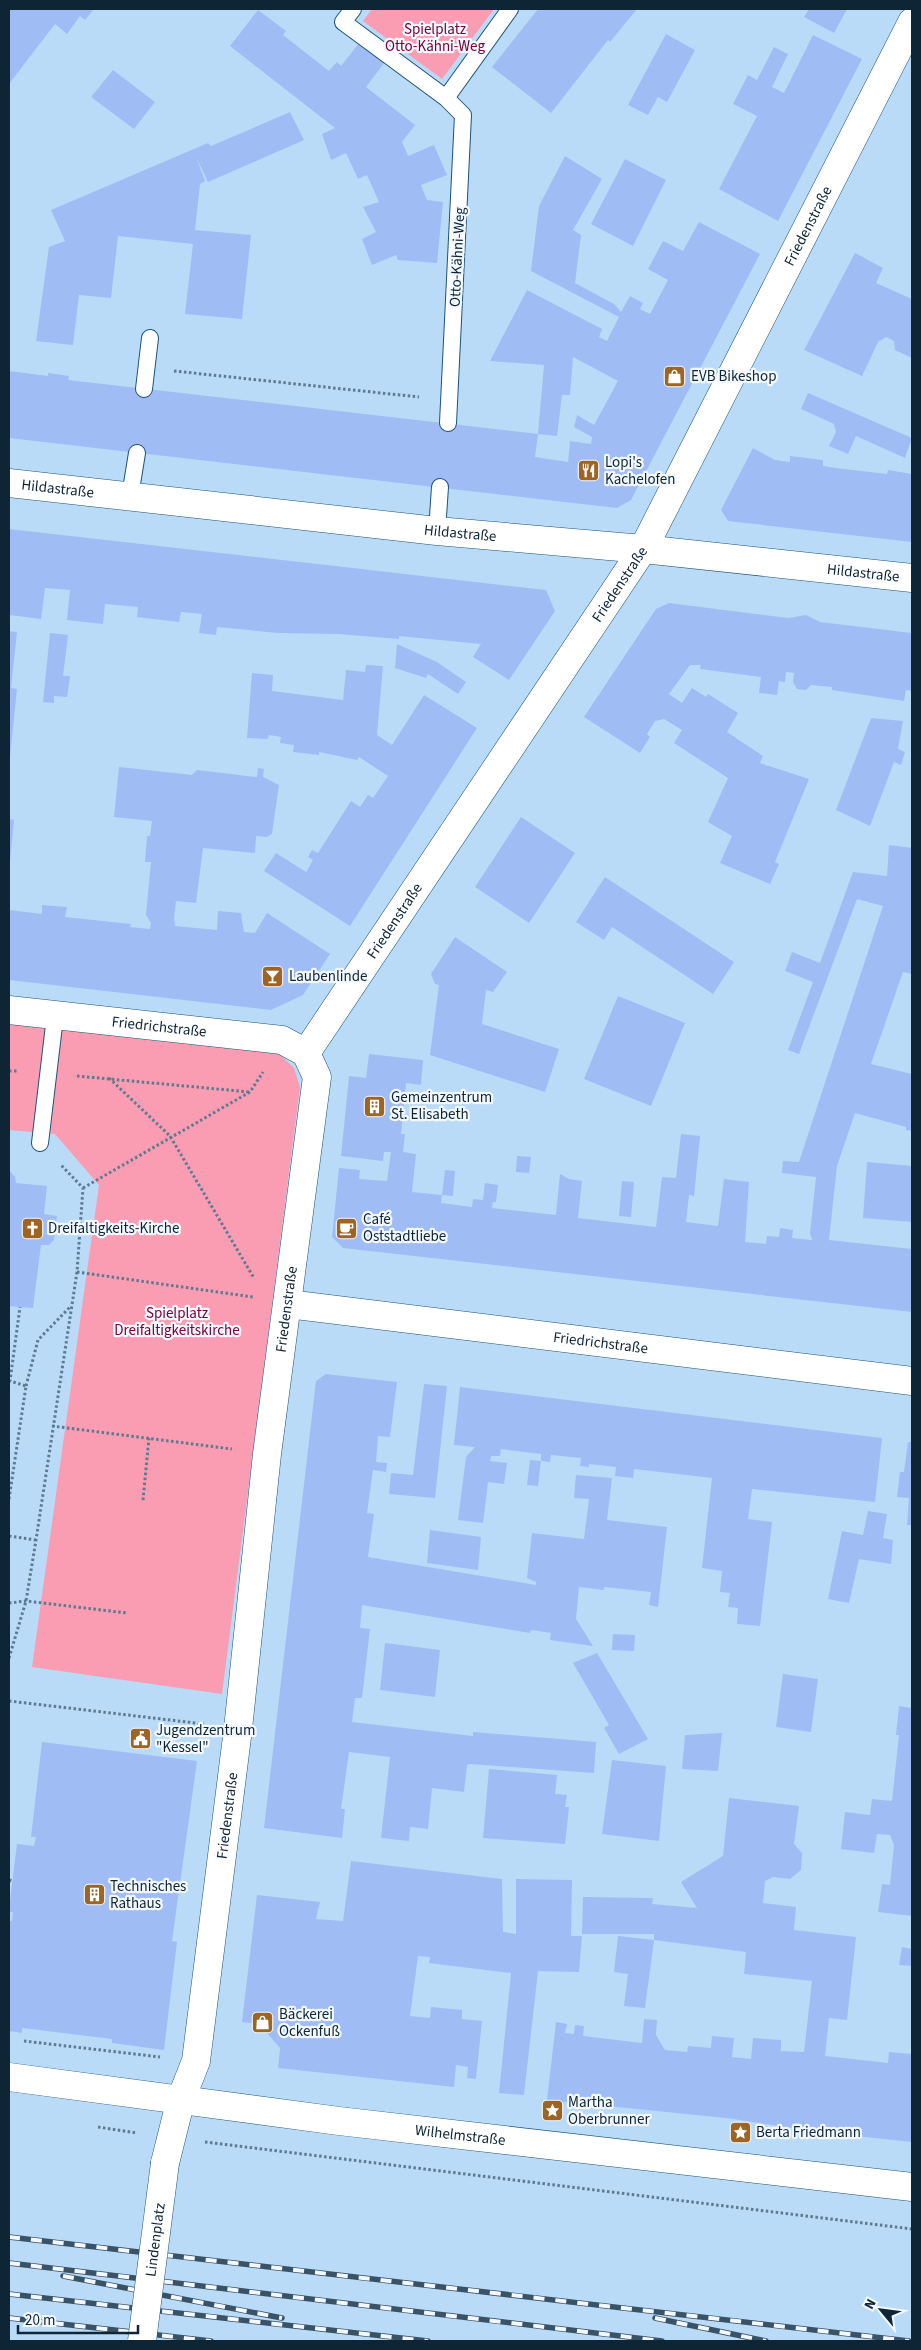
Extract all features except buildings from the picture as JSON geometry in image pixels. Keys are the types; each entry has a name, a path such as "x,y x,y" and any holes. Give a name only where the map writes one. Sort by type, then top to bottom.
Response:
{"street":[{"name":"Friedenstraße","path":"180,2100 196,2061 238,1729 268,1454 277,1302 317,1077 306,1053 643,549 912,22"},
{"name":"Hildastraße","path":"9,482 437,531 643,549 912,578"},
{"name":"Friedrichstraße","path":"9,1010 55,1017 282,1040 306,1053"},
{"name":"Friedrichstraße","path":"277,1302 912,1381"},
{"name":"Wilhelmstraße","path":"9,2077 354,2123 912,2187"},
{"name":"Lindenplatz","path":"142,2341 168,2150 180,2100"}],"lane":[{"name":"Otto-Kähni-Weg","path":"353,9 343,22 446,98 463,115 448,423"},
{"path":"446,98 510,9"},
{"path":"144,388 150,338"},
{"path":"130,496 137,453"},
{"path":"437,531 440,487"},
{"path":"40,1143 55,1017"}],"path":[{"path":"146,368 450,400"},
{"path":"83,1188 170,1136 250,1092 282,1040"},
{"path":"250,1092 109,1078 170,1136 277,1302"},
{"path":"9,1658 26,1601 36,1540 70,1307 77,1272 83,1188 40,1143"},
{"path":"77,1272 277,1302"},
{"path":"20,1307 10,1381 26,1386"},
{"path":"9,1499 26,1386 38,1340 70,1307"},
{"path":"52,1426 268,1454"},
{"path":"143,1500 150,1438"},
{"path":"9,1536 36,1540"},
{"path":"9,1603 26,1601 127,1614"},
{"path":"9,1701 238,1729"},
{"path":"19,2040 196,2061"},
{"path":"95,2126 168,2150 912,2229"}],"green space":[{"name":"Spielplatz Otto-Kähni-Weg","path":"372,9 494,9 442,79 363,21"},
{"name":"Spielplatz Dreifaltigkeitskirche","path":"9,1023 276,1051 294,1068 300,1087 222,1694 32,1667 99,1185 55,1134 9,1130"}],"railway":[{"path":"9,2237 909,2341"},
{"path":"9,2263 662,2341"},
{"path":"63,2276 282,2318"},
{"path":"9,2294 428,2341"},
{"path":"9,2318 211,2341"},
{"path":"655,2318 766,2341"}],"place":[{"name":"EVB Bikeshop","path":"675,376"},
{"name":"Lopi's Kachelofen","path":"589,471"},
{"name":"Laubenlinde","path":"273,976"},
{"name":"Gemeinzentrum St. Elisabeth","path":"375,1106"},
{"name":"Dreifaltigkeits-Kirche","path":"32,1228"},
{"name":"Café Oststadtliebe","path":"347,1228"},
{"name":"Jugendzentrum \"Kessel\"","path":"140,1739"},
{"name":"Technisches Rathaus","path":"94,1895"},
{"name":"Bäckerei Ockenfuß","path":"263,2023"},
{"name":"Martha Oberbrunner","path":"552,2111"},
{"name":"Berta Friedmann","path":"740,2132"}]}
